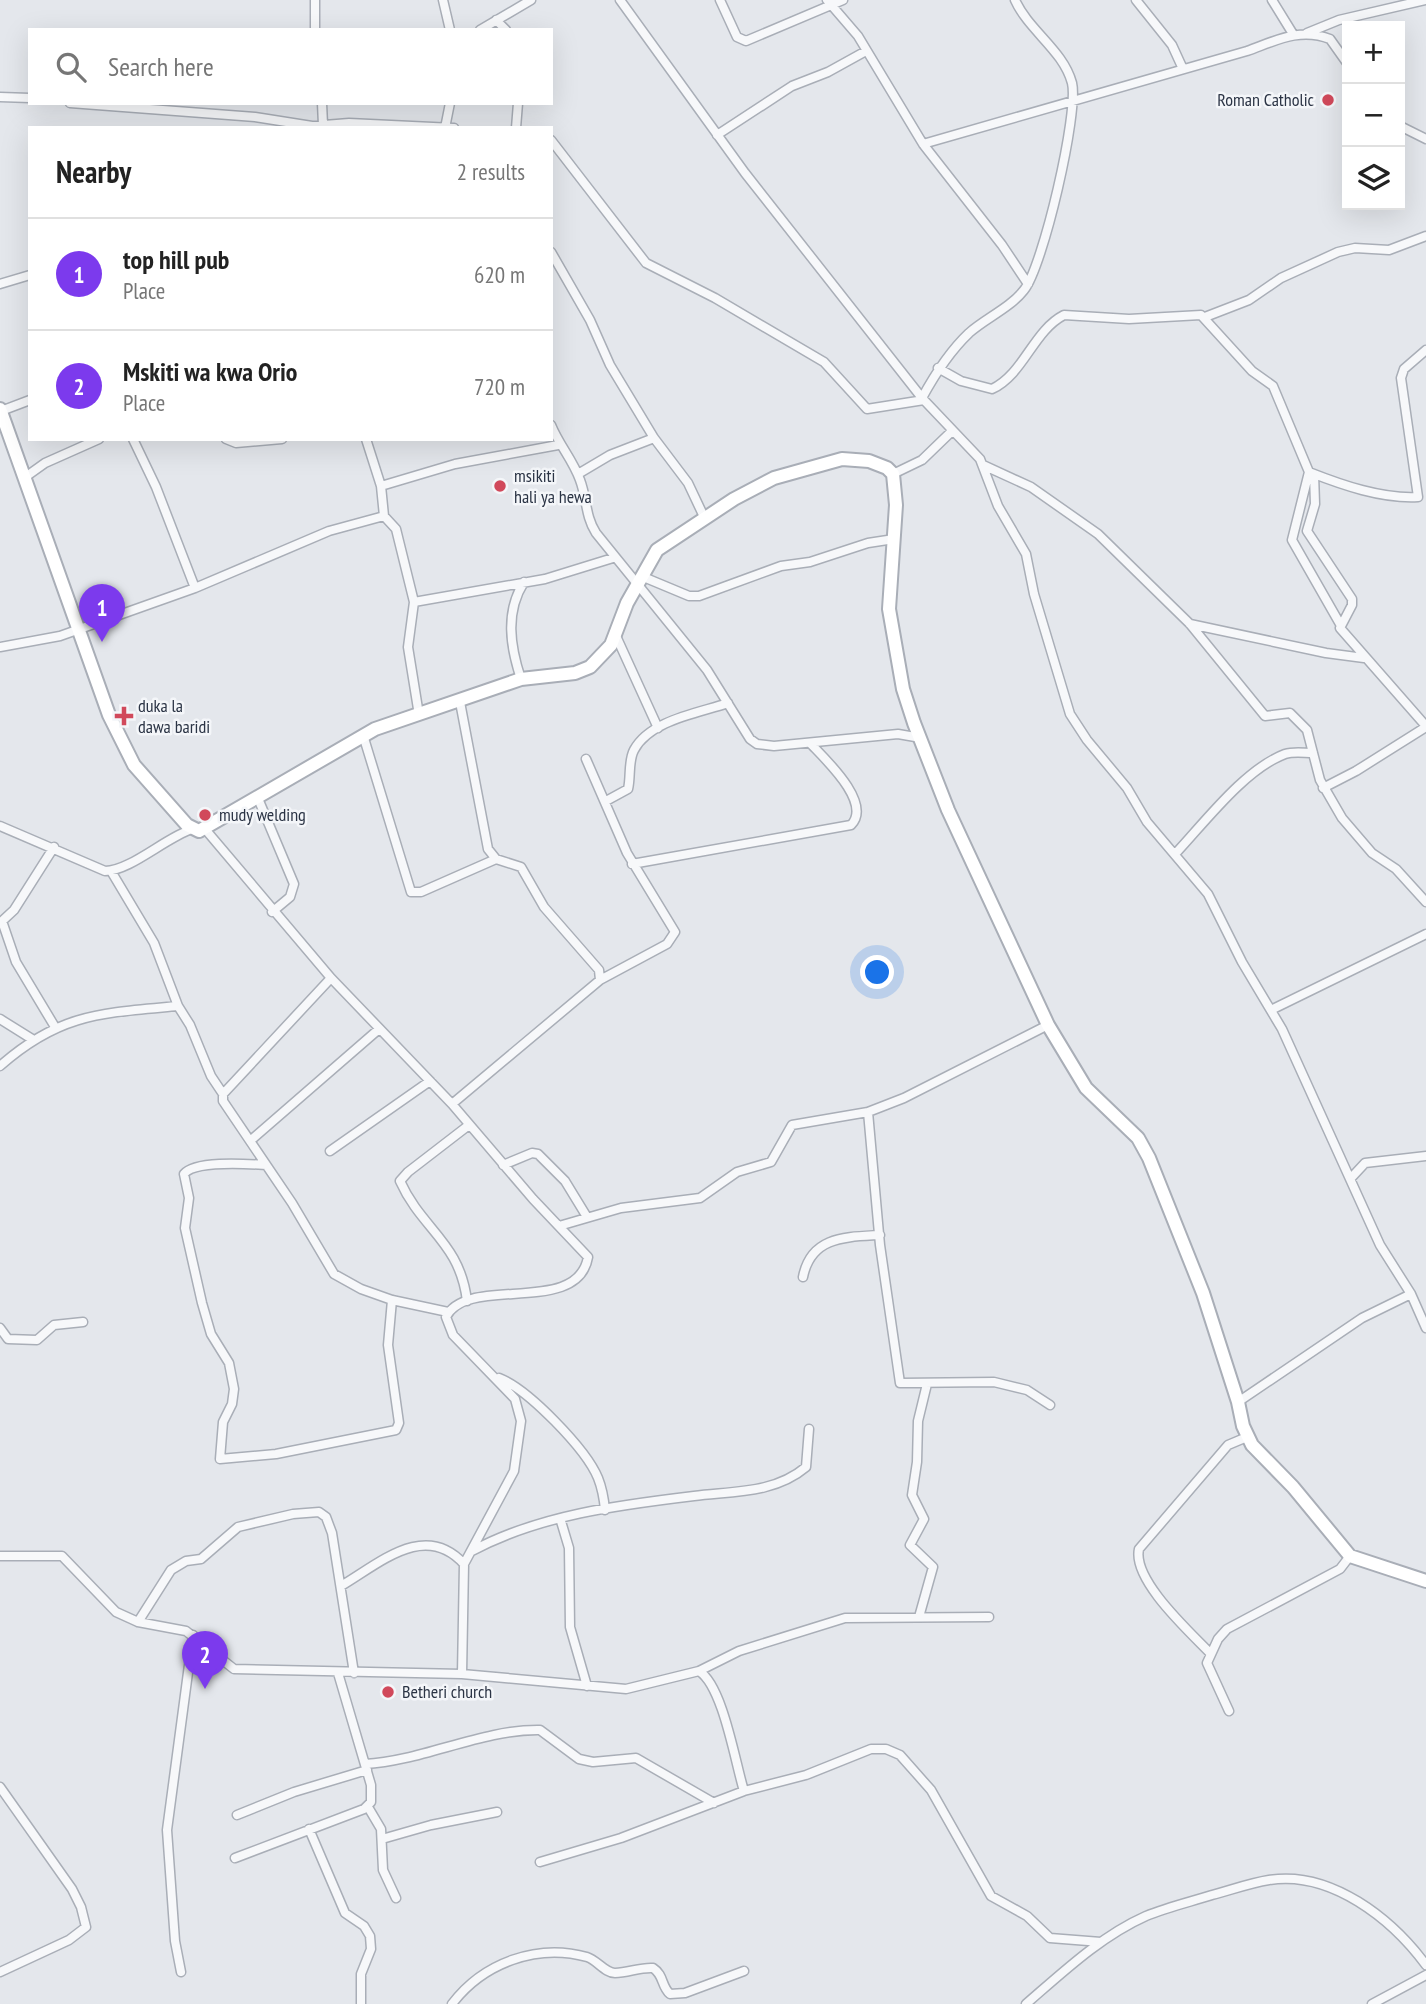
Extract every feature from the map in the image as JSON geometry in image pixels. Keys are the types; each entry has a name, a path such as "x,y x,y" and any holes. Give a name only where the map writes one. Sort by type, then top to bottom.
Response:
{"street":[{"path":"315,0 315,28"},
{"path":"443,0 450,28"},
{"path":"483,28 531,0"},
{"path":"620,0 718,135 923,399 951,432 976,454 998,506 1026,555 1034,594 1070,714 1087,740 1127,788 1147,821 1208,894 1242,962 1271,1010 1380,1245 1423,1312 1426,1328"},
{"path":"720,0 737,37 746,41 828,2 843,0"},
{"path":"923,399 938,368 969,333 1010,303 1028,284 1050,223 1075,101 1067,70 1023,17 1015,0"},
{"path":"1136,0 1172,45 1183,69"},
{"path":"1272,0 1293,34"},
{"path":"1307,33 1339,20 1425,0"},
{"path":"828,2 850,25 923,144 1002,245 1028,284"},
{"path":"496,20 504,28"},
{"path":"923,144 1183,69 1293,34 1307,33 1330,38 1342,56"},
{"path":"718,135 792,86 828,72 866,51"},
{"path":"0,97 28,98"},
{"path":"93,105 323,125 364,126"},
{"path":"322,105 323,125"},
{"path":"445,126 450,105"},
{"path":"516,126 517,105"},
{"path":"1405,128 1426,139"},
{"path":"553,143 646,263 715,298 824,362 867,409 923,399"},
{"path":"938,368 961,381 992,389 1010,376 1035,343 1064,315 1129,319 1178,315 1205,317 1249,300 1281,278 1344,250 1396,249 1426,236"},
{"path":"553,255 590,320 610,365 654,438 688,483 705,519"},
{"path":"0,284 28,276"},
{"path":"1205,317 1252,371 1278,392 1293,438 1312,473 1316,497 1307,531 1352,599 1351,608 1340,624"},
{"path":"1312,473 1389,495 1422,499 1401,378 1404,369 1426,349"},
{"path":"28,401 0,410 80,629 96,685 134,765 198,829 331,978 452,1104 503,1165 588,1256 584,1269 577,1278 548,1290 467,1301 448,1312 392,1300 361,1289 329,1269 303,1221 223,1101 223,1094 211,1076 190,1024 178,1006 154,943 111,871"},
{"path":"553,431 558,445 578,474 590,524 613,558 639,578 707,670 743,732 757,744 774,746 898,734 921,738"},
{"path":"893,474 922,460 951,432"},
{"path":"578,474 610,455 654,438"},
{"path":"24,478 46,463 95,441"},
{"path":"134,441 156,487 195,588"},
{"path":"231,441 259,441"},
{"path":"367,441 381,486 384,516 396,529 414,602 408,647 419,715"},
{"path":"381,486 455,464 558,445"},
{"path":"0,826 54,847 95,868 111,871 198,829 313,767 363,735 521,679 575,673 590,667 607,652 639,578 664,544 774,478 805,467 842,459 869,461 887,468 893,474 896,505 888,589 892,639 903,689 921,738 948,810 1048,1025 1086,1088 1142,1143 1197,1275 1247,1437 1350,1556 1426,1581"},
{"path":"983,466 1031,487 1082,520 1190,624 1265,716 1290,713 1301,722 1307,730 1323,788 1358,839 1372,853 1396,869 1426,902"},
{"path":"1312,473 1292,540 1340,624 1364,658 1426,726 1356,771 1323,788"},
{"path":"0,648 29,644 80,629 195,588 328,531 384,516"},
{"path":"639,578 689,596 699,596 780,566 810,562 868,543 894,540"},
{"path":"414,602 524,582 613,558"},
{"path":"521,679 515,660 511,616 524,582"},
{"path":"1190,624 1326,653 1364,658"},
{"path":"615,634 658,728"},
{"path":"460,702 488,849 496,859 521,867 544,907 598,970 600,980"},
{"path":"606,801 628,789 634,750 658,728 728,703"},
{"path":"363,735 411,892 421,892 496,859"},
{"path":"632,864 851,825 857,813 853,796 846,783 810,743"},
{"path":"1176,853 1226,800 1266,766 1288,753 1313,753"},
{"path":"452,1104 600,980 667,944 675,936 674,928 663,909 632,864 586,759"},
{"path":"257,796 294,884 290,897 272,912"},
{"path":"54,847 14,910 1,922 16,962 55,1027"},
{"path":"1271,1010 1426,934"},
{"path":"223,1094 331,978"},
{"path":"0,1066 32,1039 55,1027 95,1015 178,1006"},
{"path":"0,1018 32,1039"},
{"path":"559,1226 621,1208 706,1196 737,1172 771,1162 792,1125 868,1112 904,1098 1048,1025"},
{"path":"250,1141 379,1029"},
{"path":"330,1151 430,1081"},
{"path":"868,1112 880,1235 899,1382 903,1385 994,1382 1027,1390 1050,1405"},
{"path":"467,1301 463,1275 455,1256 422,1218 400,1181 468,1125"},
{"path":"503,1165 532,1153 538,1154 565,1181 587,1217"},
{"path":"1351,1178 1365,1163 1426,1156"},
{"path":"266,1165 219,1164 188,1169 184,1174 189,1198 185,1228 202,1303 211,1334 229,1363 234,1390 232,1404 223,1422 220,1459 276,1454 396,1430 399,1423 388,1345 392,1300"},
{"path":"803,1277 808,1259 820,1245 838,1238 880,1235"},
{"path":"1238,1402 1362,1318 1411,1294"},
{"path":"448,1312 446,1322 453,1335 496,1377 515,1399 519,1409 519,1453 506,1491 464,1564 462,1674"},
{"path":"0,1328 8,1339 35,1340 54,1325 83,1322"},
{"path":"496,1377 510,1382 529,1398 591,1464 603,1492 605,1510"},
{"path":"919,1617 933,1567 910,1546 925,1519 912,1495 917,1462 918,1421 927,1384"},
{"path":"470,1553 498,1537 560,1518 696,1496 759,1490 806,1467 809,1429"},
{"path":"1211,1654 1147,1580 1138,1556 1139,1549 1228,1445 1247,1437"},
{"path":"138,1622 162,1579 178,1564 201,1559 238,1527 293,1514 319,1512 326,1517 332,1533 354,1673"},
{"path":"560,1518 569,1548 570,1627 587,1686"},
{"path":"341,1586 409,1547 422,1543 449,1550 464,1564"},
{"path":"0,1556 62,1556 116,1612 138,1622 176,1628 192,1635 234,1669 462,1674 626,1689 699,1671 739,1651 835,1620 872,1616 989,1617"},
{"path":"1229,1711 1208,1667 1211,1654 1227,1629 1340,1569 1350,1556"},
{"path":"181,1972 175,1941 167,1830 192,1635"},
{"path":"699,1671 708,1678 717,1699 744,1791"},
{"path":"235,1858 368,1807 372,1798 366,1767 338,1673"},
{"path":"237,1815 366,1767 460,1744 540,1730 579,1759 593,1762 636,1758 714,1803"},
{"path":"540,1862 600,1846 744,1791 806,1775 871,1749 894,1750 920,1775 931,1790 991,1896 1027,1916 1050,1938 1101,1942"},
{"path":"0,1787 72,1889 86,1920 86,1927 80,1934 0,1972"},
{"path":"368,1807 379,1824 383,1870 396,1898"},
{"path":"382,1839 431,1825 497,1812"},
{"path":"309,1829 345,1913 365,1926 370,1936 371,1949 361,1974 361,2004"},
{"path":"1026,2004 1101,1942 1144,1917 1174,1905 1269,1880 1286,1879 1339,1892 1399,1932 1426,1965"},
{"path":"452,2004 468,1986 485,1974 521,1955 536,1953 588,1957 617,1973 653,1968 662,1975 664,1987 670,1994 685,1993 744,1971"},
{"path":"1372,2004 1426,1975"}],"place":[{"name":"Roman Catholic","path":"1328,100"},
{"name":"msikiti hali ya hewa","path":"500,486"},
{"name":"top hill pub","path":"102,642"},
{"name":"duka la dawa baridi","path":"124,716"},
{"name":"mudy welding","path":"205,815"},
{"name":"Mskiti wa kwa Orio","path":"205,1689"},
{"name":"Betheri church","path":"388,1692"}]}
